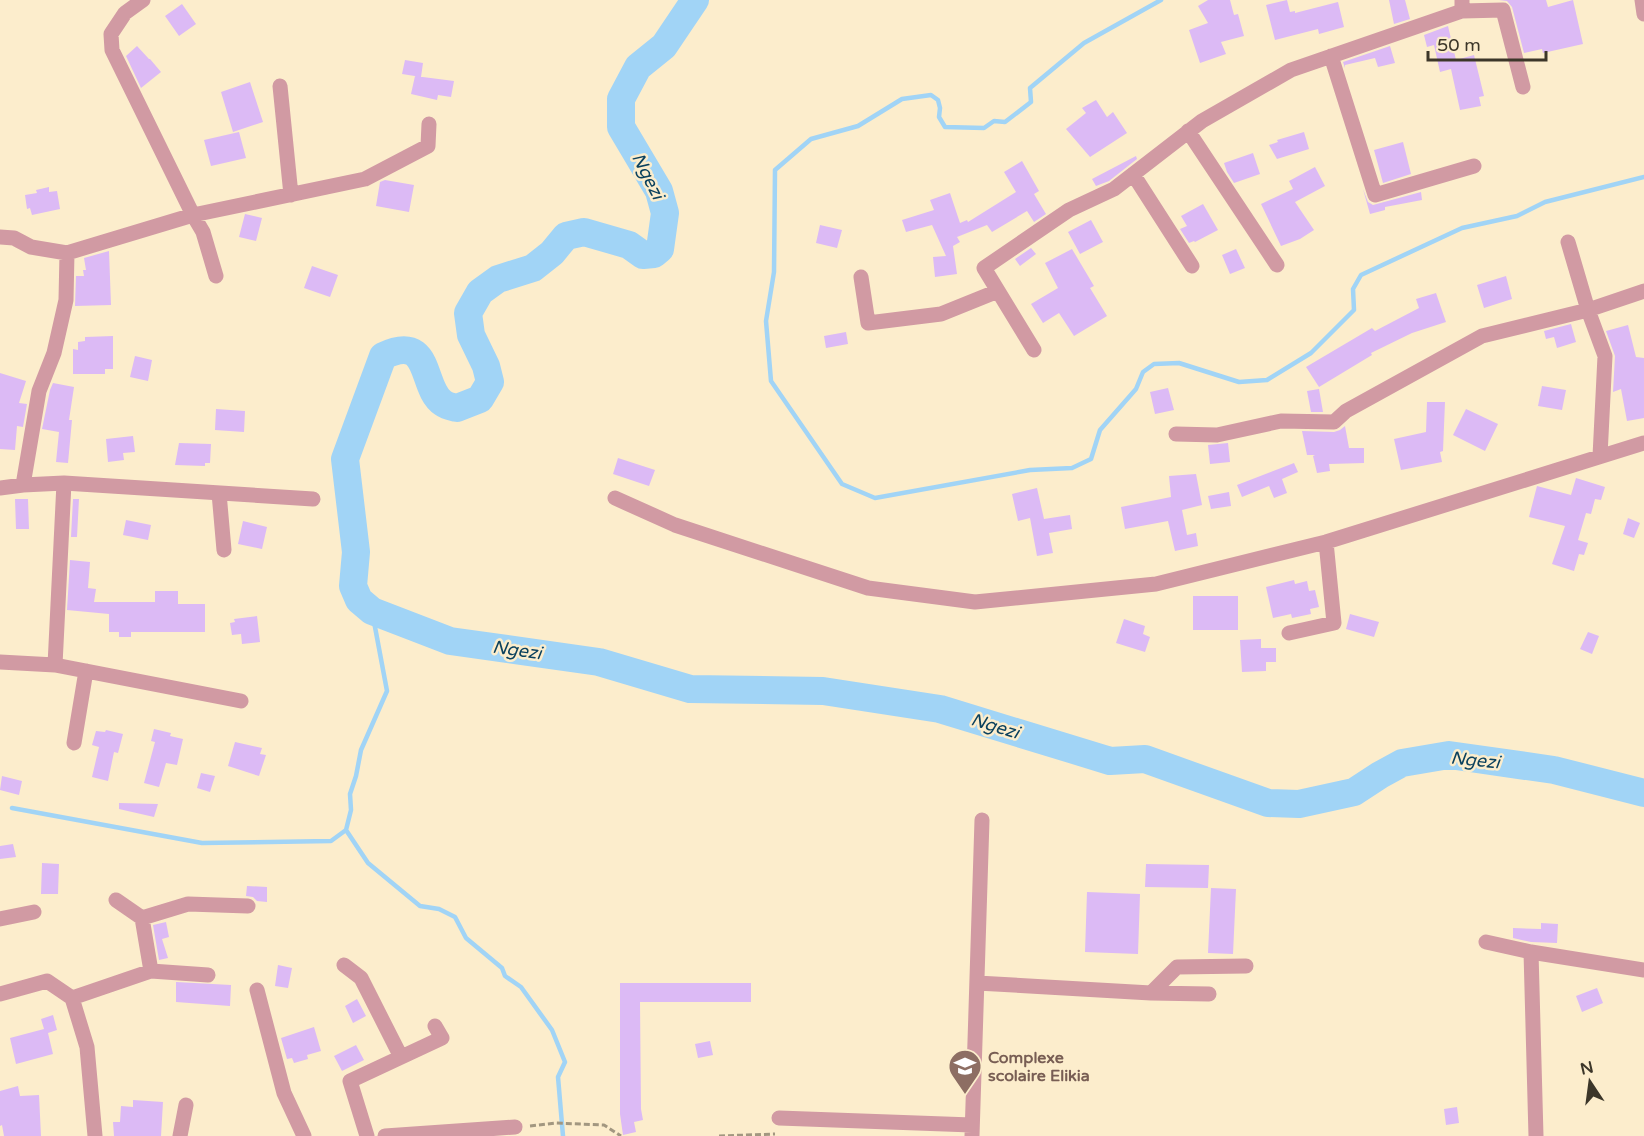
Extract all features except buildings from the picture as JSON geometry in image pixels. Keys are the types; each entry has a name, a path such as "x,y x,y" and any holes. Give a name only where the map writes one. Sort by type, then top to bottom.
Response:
{"street":[{"path":"143,0 125,13 111,34 112,50 192,215 203,232 216,276"},
{"path":"1642,0 1644,14"},
{"path":"1034,350 984,268 1068,210 1114,189 1202,121 1291,70 1462,5 1503,10 1523,87"},
{"path":"1331,56 1375,195 1474,166"},
{"path":"280,87 291,195"},
{"path":"0,237 14,238 31,247 66,253 192,215 365,179 428,146 429,124"},
{"path":"1188,131 1277,265"},
{"path":"1133,174 1192,266"},
{"path":"1568,242 1588,310 1605,356 1600,456"},
{"path":"23,484 39,391 54,353 66,300 66,253"},
{"path":"861,277 868,323 940,314 998,291"},
{"path":"1176,434 1217,435 1281,421 1334,423 1346,411 1482,336 1588,310 1644,291"},
{"path":"615,498 675,525 868,588 975,602 1156,584 1326,542 1644,443"},
{"path":"55,665 64,483"},
{"path":"0,488 23,484 64,483 314,499"},
{"path":"219,493 224,550"},
{"path":"1289,633 1334,623 1326,542"},
{"path":"0,662 55,665 241,700"},
{"path":"74,743 86,671"},
{"path":"779,1118 972,1131 982,820"},
{"path":"116,900 142,918 152,971"},
{"path":"142,918 188,904 248,906"},
{"path":"0,919 34,912"},
{"path":"1486,942 1531,952 1644,970"},
{"path":"1531,952 1536,1136"},
{"path":"344,965 361,978 401,1057"},
{"path":"1151,993 1177,967 1246,966"},
{"path":"72,998 152,971 208,975"},
{"path":"0,994 47,981 72,998 87,1047 94,1136"},
{"path":"977,983 1209,994"},
{"path":"257,990 284,1093 304,1136"},
{"path":"367,1136 350,1081 442,1038 435,1026"},
{"path":"180,1136 186,1105"},
{"path":"385,1136 515,1127"}],"path":[{"path":"719,1136 777,1134 796,1119"},
{"path":"515,1127 556,1123 604,1125 621,1136"}],"waterway":[{"name":"Ngezi","path":"695,0 664,46 638,67 621,99 621,127 659,191 665,213 660,249 654,254 643,255 629,245 584,232 566,236 552,253 533,268 498,279 480,292 468,313 471,335 486,366 490,382 480,399 457,408 445,404 436,396 418,356 410,351 399,351 383,356 345,459 356,552 353,586 359,600 372,611 450,641 599,662 690,689 823,691 940,709 1110,761 1145,759 1268,803 1299,804 1354,792 1402,763 1449,755 1554,770 1644,793"},
{"path":"1161,0 1084,43 1030,88 1031,102 1005,122 994,121 984,128 945,127 939,117 938,100 931,95 902,99 858,126 811,139 775,170 774,272 766,321 771,381 842,484 875,498 1030,470 1072,468 1091,459 1100,430 1136,389 1143,372 1154,364 1179,363 1239,382 1267,380 1311,353 1354,310 1353,289 1361,275 1462,228 1517,216 1545,202 1644,177"},
{"path":"372,611 387,691 361,750 350,794 351,810 346,830 368,863 420,906 439,909 455,917 466,938 502,968 505,976 521,987 552,1030 565,1062 558,1077 563,1136"},
{"path":"12,808 202,843 331,841 346,830"}],"place":[{"name":"Complexe scolaire Elikia","path":"965,1095"}]}
